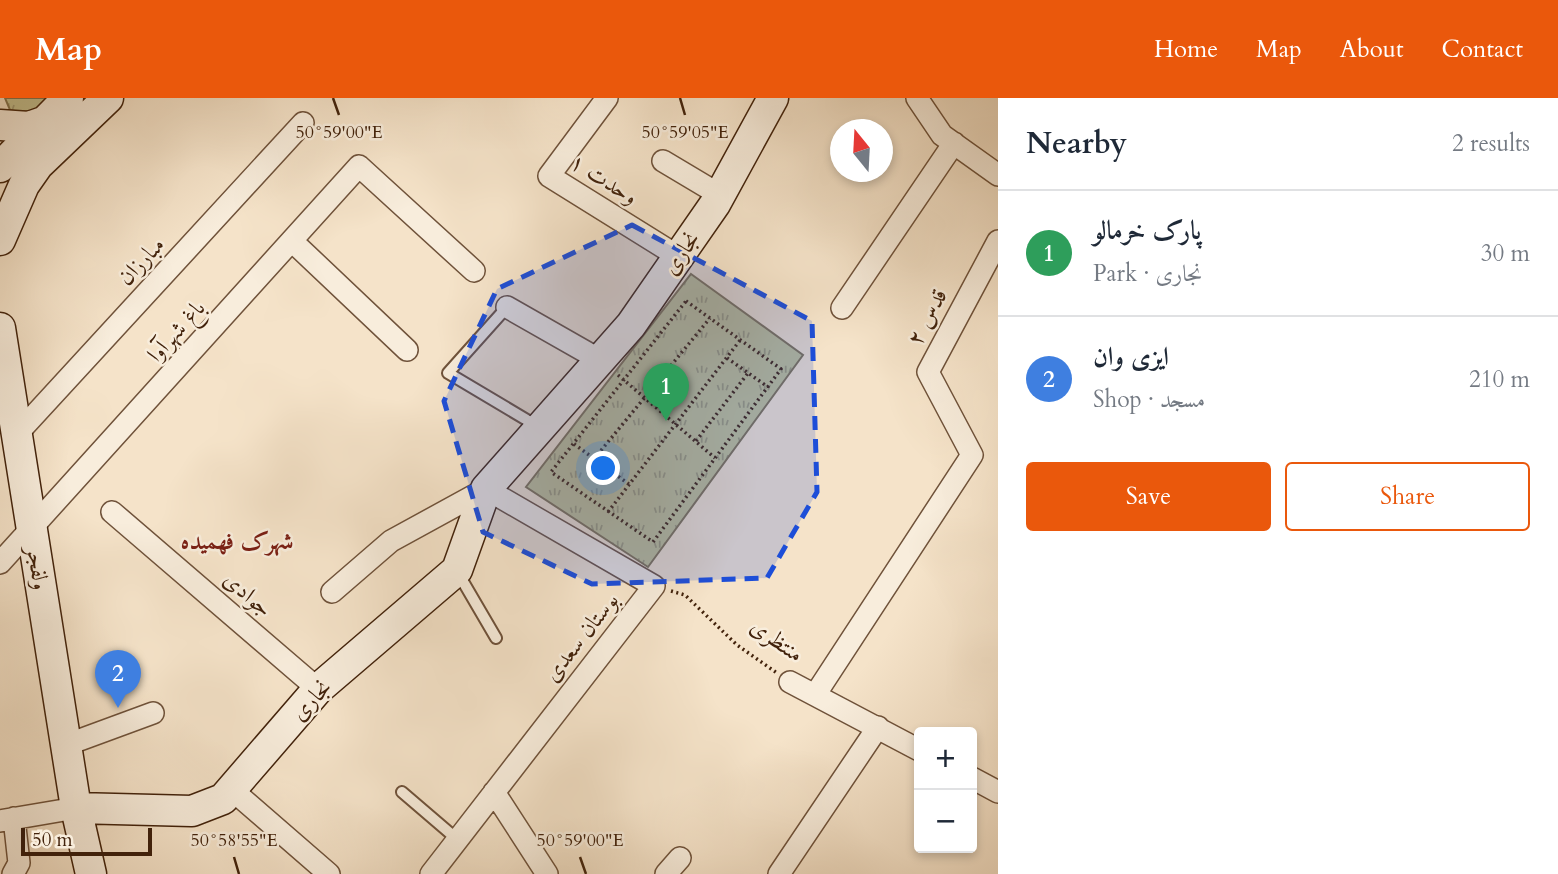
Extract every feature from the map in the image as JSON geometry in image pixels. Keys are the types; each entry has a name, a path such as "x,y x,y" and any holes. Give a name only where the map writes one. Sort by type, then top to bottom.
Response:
{"street":[{"path":"0,167 68,98"},
{"path":"0,240 24,185 38,165 108,98"},
{"name":"وحدت ۱","path":"607,98 549,176 679,257"},
{"name":"نجاری","path":"332,592 391,541 486,489 541,429 631,325 679,257 720,195 773,98"},
{"path":"917,98 942,135 998,175"},
{"path":"0,125 29,127 46,121"},
{"name":"مبارزان","path":"17,434 303,123"},
{"path":"842,308 954,143"},
{"path":"663,161 720,195"},
{"name":"باغ شهرآوا","path":"0,563 359,166 474,271"},
{"path":"292,241 407,350"},
{"name":"قدس ۲","path":"815,695 972,455 928,372 998,241"},
{"path":"507,307 600,360"},
{"name":"ولفجر","path":"0,328 76,808 91,874"},
{"name":"نجاری","path":"76,808 191,811 223,799 318,689 457,570 486,489"},
{"name":"بوستان سعدی","path":"431,874 654,586 486,489"},
{"name":"جوادی","path":"112,512 318,689"},
{"name":"منتظری","path":"790,682 914,747"},
{"path":"66,744 153,713"},
{"path":"779,874 878,727"},
{"path":"977,781 998,792"},
{"path":"232,789 329,874"},
{"path":"494,792 547,874"},
{"path":"13,874 19,863 7,820 76,808"}],"lane":[{"path":"507,307 447,373 541,429"},
{"path":"457,570 496,638"},
{"path":"402,792 458,840"}],"path":[{"path":"686,301 741,339 781,369 653,542 551,472 686,301"},
{"path":"594,459 710,318"},
{"path":"608,512 741,339"},
{"path":"727,358 768,387"},
{"path":"696,441 748,373"},
{"path":"625,381 715,458"},
{"path":"574,444 630,485"},
{"name":"منتظری","path":"654,586 685,595 737,645 790,682"}],"highlighted area":[{"path":"632,225 812,321 817,492 767,578 592,584 483,532 444,401 497,289"}],"green space":[{"path":"5,98 52,98 38,108 22,111 10,110"},
{"path":"691,274 803,355 648,567 526,487"}],"place":[{"name":"پارک خرمالو","path":"666,421"},
{"name":"ایزی وان","path":"118,708"}],"district":[{"name":"شهرک فهمیده","path":"237,541"}]}
